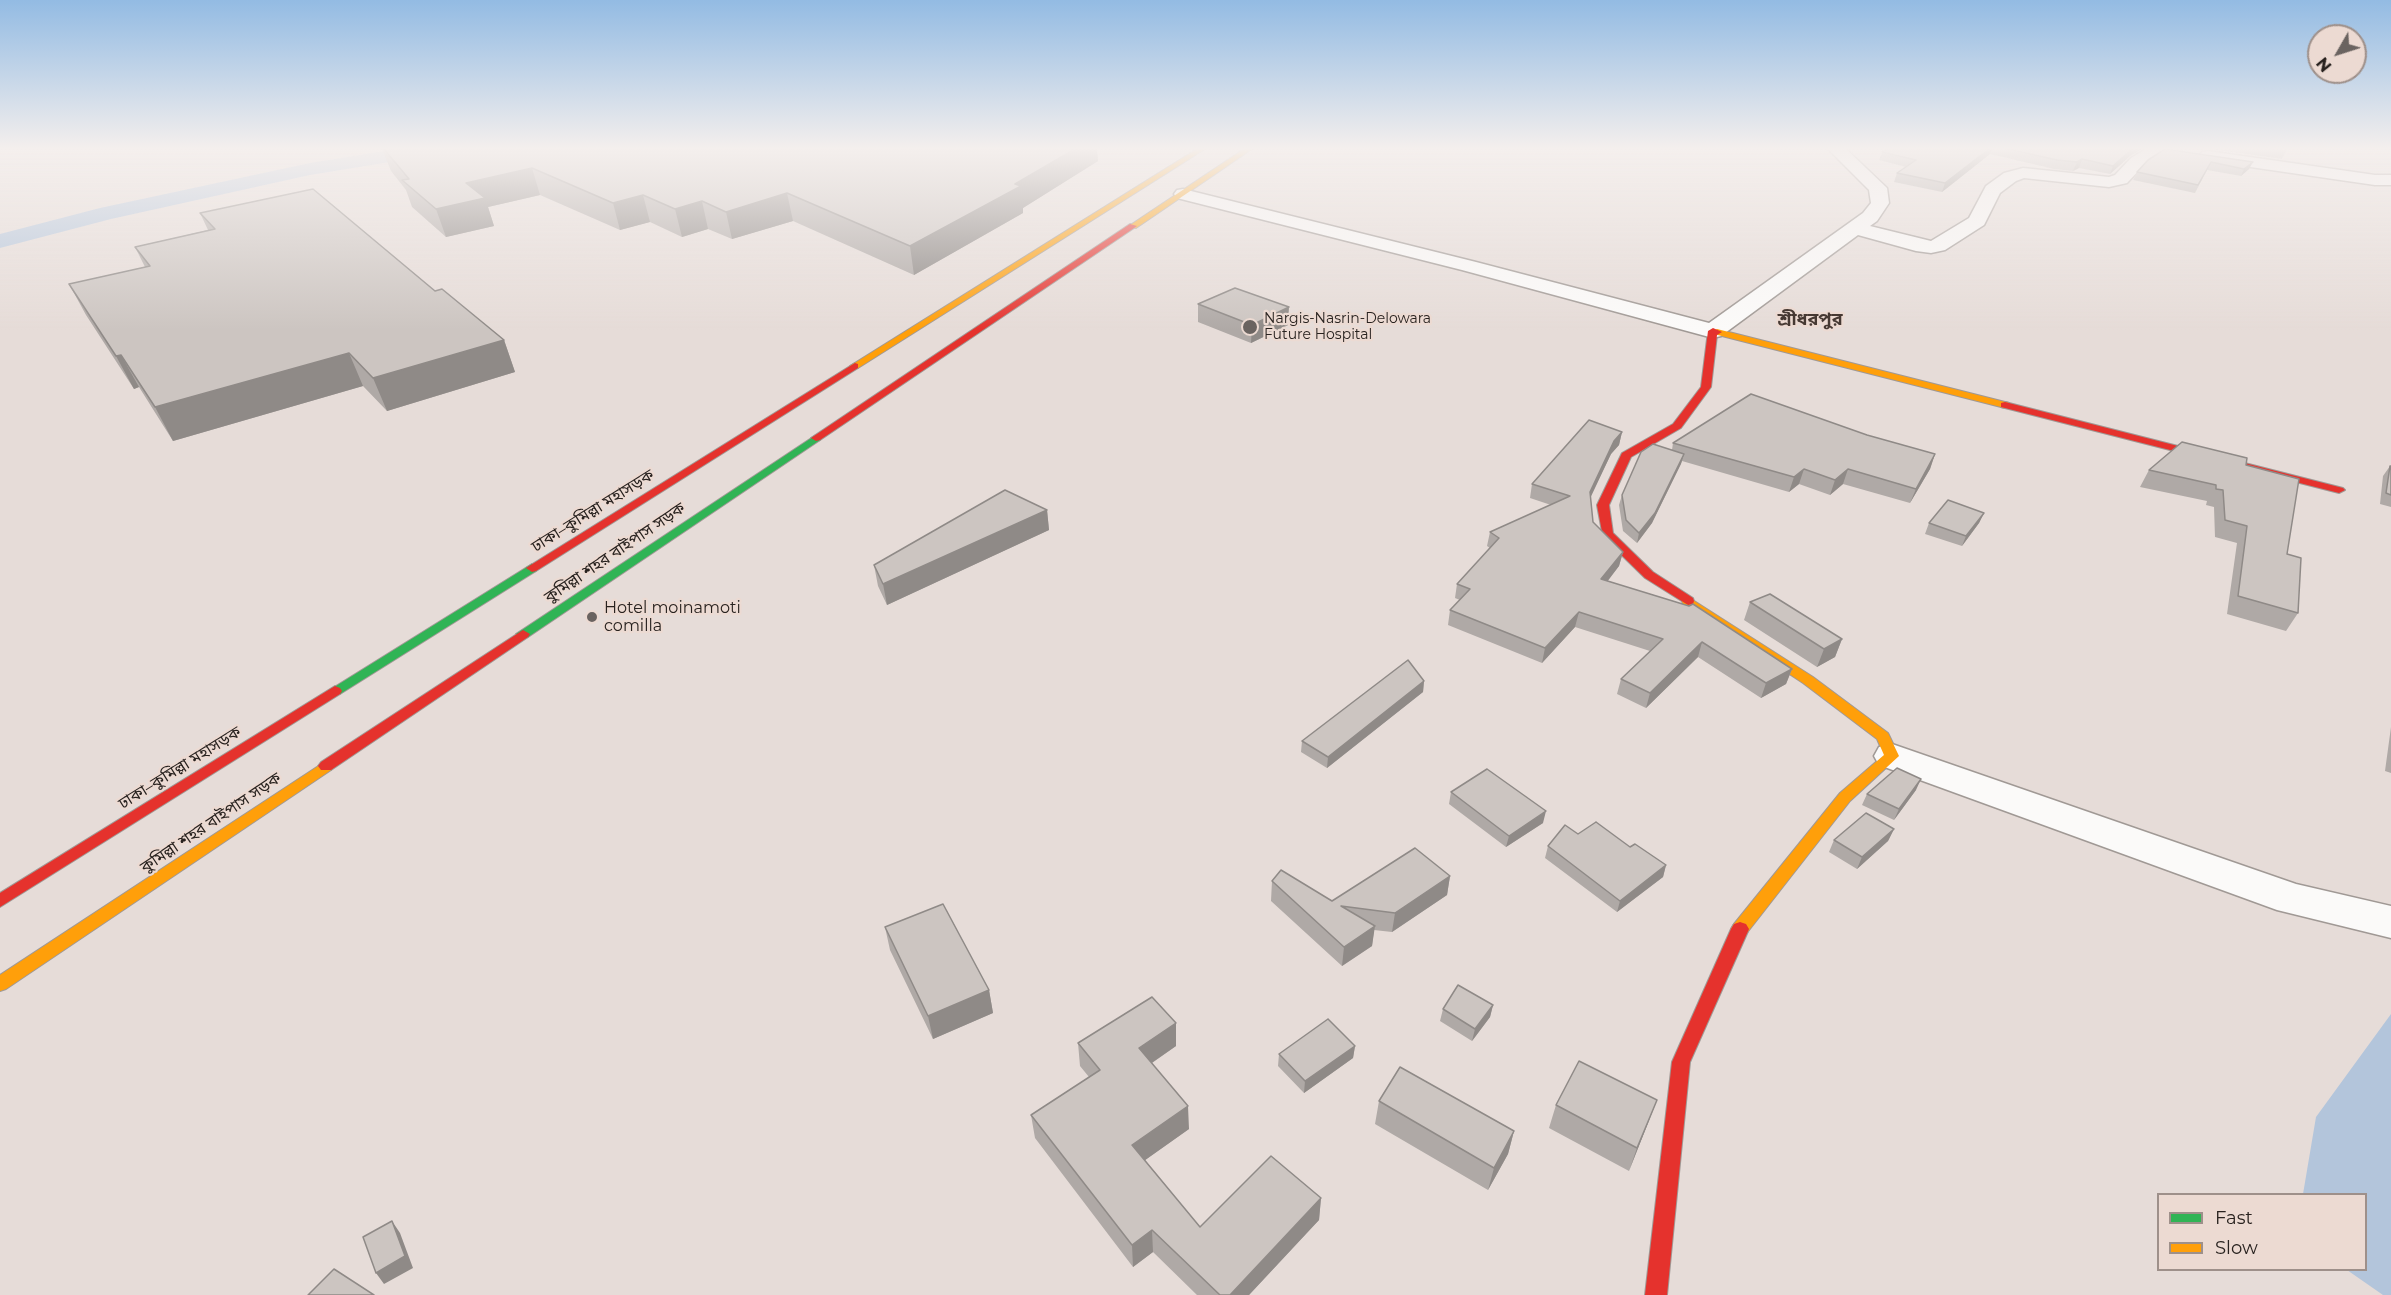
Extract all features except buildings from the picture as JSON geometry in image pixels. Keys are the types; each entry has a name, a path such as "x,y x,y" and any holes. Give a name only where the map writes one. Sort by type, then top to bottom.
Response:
{"main road":[{"name":"ঢাকা–কুমিল্লা মহাসড়ক","path":"0,901 1105,209"},
{"name":"কুমিল্লা শহর বাইপাস সড়ক","path":"0,984 1160,209"},
{"path":"1656,1295 1681,1062 1740,929 1845,797 1892,756 1883,736 1808,680 1649,575 1607,534 1603,505 1626,454 1677,426 1706,387 1713,330 2339,490"}],"street":[{"path":"1244,209 1713,330 1870,217 1875,209"},
{"path":"1855,228 1931,248 1947,243 1977,221 1983,209"},
{"path":"1892,756 2292,899 2391,921"}],"water":[{"path":"2391,1014 2391,1295 2383,1295 2348,1271 2367,1271 2367,1193 2303,1193 2316,1117"}],"waterway":[{"path":"0,241 124,209"}],"traffic: fast":[{"path":"523,634 816,438"},
{"path":"335,691 532,568"}],"traffic: slow":[{"path":"855,366 1105,209"},
{"path":"1133,226 1158,209"},
{"path":"1717,332 2005,405"},
{"path":"1688,601 1808,680 1883,736 1892,756 1845,797 1740,929"},
{"path":"0,984 326,766"}],"traffic: jam":[{"path":"816,438 1133,226"},
{"path":"1688,601 1649,575 1607,534 1603,505 1626,455 1677,426 1706,387 1713,331 1717,332"},
{"path":"532,568 855,366"},
{"path":"2005,405 2339,490"},
{"path":"326,766 523,634"},
{"path":"0,901 335,691"},
{"path":"1656,1295 1681,1062 1740,929"}],"place":[{"name":"Nargis-Nasrin-Delowara Future Hospital","path":"1250,327"},
{"name":"Hotel moinamoti comilla","path":"592,617"}],"district":[{"name":"শ্রীধরপুর","path":"1810,320"}]}
